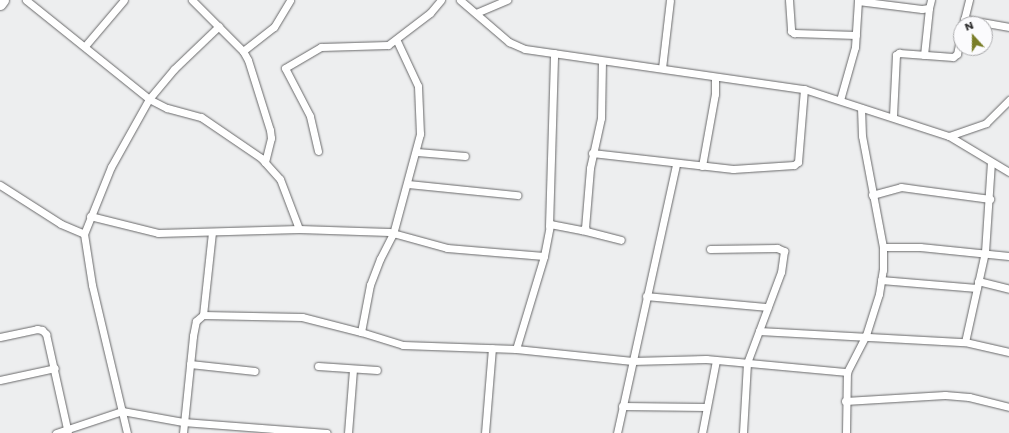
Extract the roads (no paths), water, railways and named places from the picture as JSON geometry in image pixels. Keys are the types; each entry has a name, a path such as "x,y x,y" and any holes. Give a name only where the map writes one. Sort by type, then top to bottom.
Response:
{"main road":[{"path":"0,4 3,0"}],"street":[{"path":"26,0 149,98 167,108 201,117 265,162 280,179 299,229"},
{"path":"85,46 124,0"},
{"path":"192,0 243,51 253,72 270,130 271,138 265,162"},
{"path":"243,51 274,27 290,0"},
{"path":"318,150 310,116 286,68 321,47 382,47 397,41 441,0"},
{"path":"460,0 518,47 602,62 662,68 804,89 861,108 893,116 949,136 1009,172"},
{"path":"476,13 507,0"},
{"path":"662,68 670,0"},
{"path":"789,0 791,30 794,33 856,35"},
{"path":"924,55 931,0"},
{"path":"965,16 969,0"},
{"path":"840,100 854,55 858,1 922,10 929,8"},
{"path":"993,25 1009,27"},
{"path":"127,433 92,285 84,234 90,216 128,133 149,98 174,69 219,26"},
{"path":"361,332 370,285 380,259 393,234 417,152 421,128 418,86 397,41"},
{"path":"516,349 544,256 549,226 554,53"},
{"path":"893,116 896,55 953,56"},
{"path":"582,230 585,228 592,153 601,118 602,62"},
{"path":"702,166 715,94 715,77"},
{"path":"592,153 676,164 733,169 794,165 798,162 804,89"},
{"path":"949,136 986,123 1009,100"},
{"path":"846,433 845,401 847,372 866,335 881,280 883,247 872,195 861,129 861,108"},
{"path":"417,152 465,156"},
{"path":"966,342 985,252 990,198 991,162"},
{"path":"617,433 676,164"},
{"path":"408,184 516,195"},
{"path":"0,185 61,224 84,234"},
{"path":"872,195 901,187 990,198"},
{"path":"90,216 148,232 212,232 299,229 393,234 447,248 544,256"},
{"path":"549,226 554,223 621,240"},
{"path":"203,315 212,232"},
{"path":"883,247 985,252 1009,256"},
{"path":"710,249 777,248 784,251 781,272 747,363 743,433"},
{"path":"881,280 978,285 1009,289"},
{"path":"646,296 768,307"},
{"path":"183,433 183,422 196,321 203,315 302,317 361,332 403,345 516,349 632,361 716,360 847,372"},
{"path":"0,337 42,330 55,368 68,431"},
{"path":"759,331 798,335 866,335 904,340 966,342 1009,352"},
{"path":"485,433 492,348"},
{"path":"702,433 716,360"},
{"path":"190,364 255,371"},
{"path":"318,366 353,370 377,370"},
{"path":"0,380 55,368"},
{"path":"348,433 353,370"},
{"path":"845,401 945,395 969,397 1009,407"},
{"path":"622,406 706,407"},
{"path":"56,433 68,431 122,411 183,422 327,433"}]}
